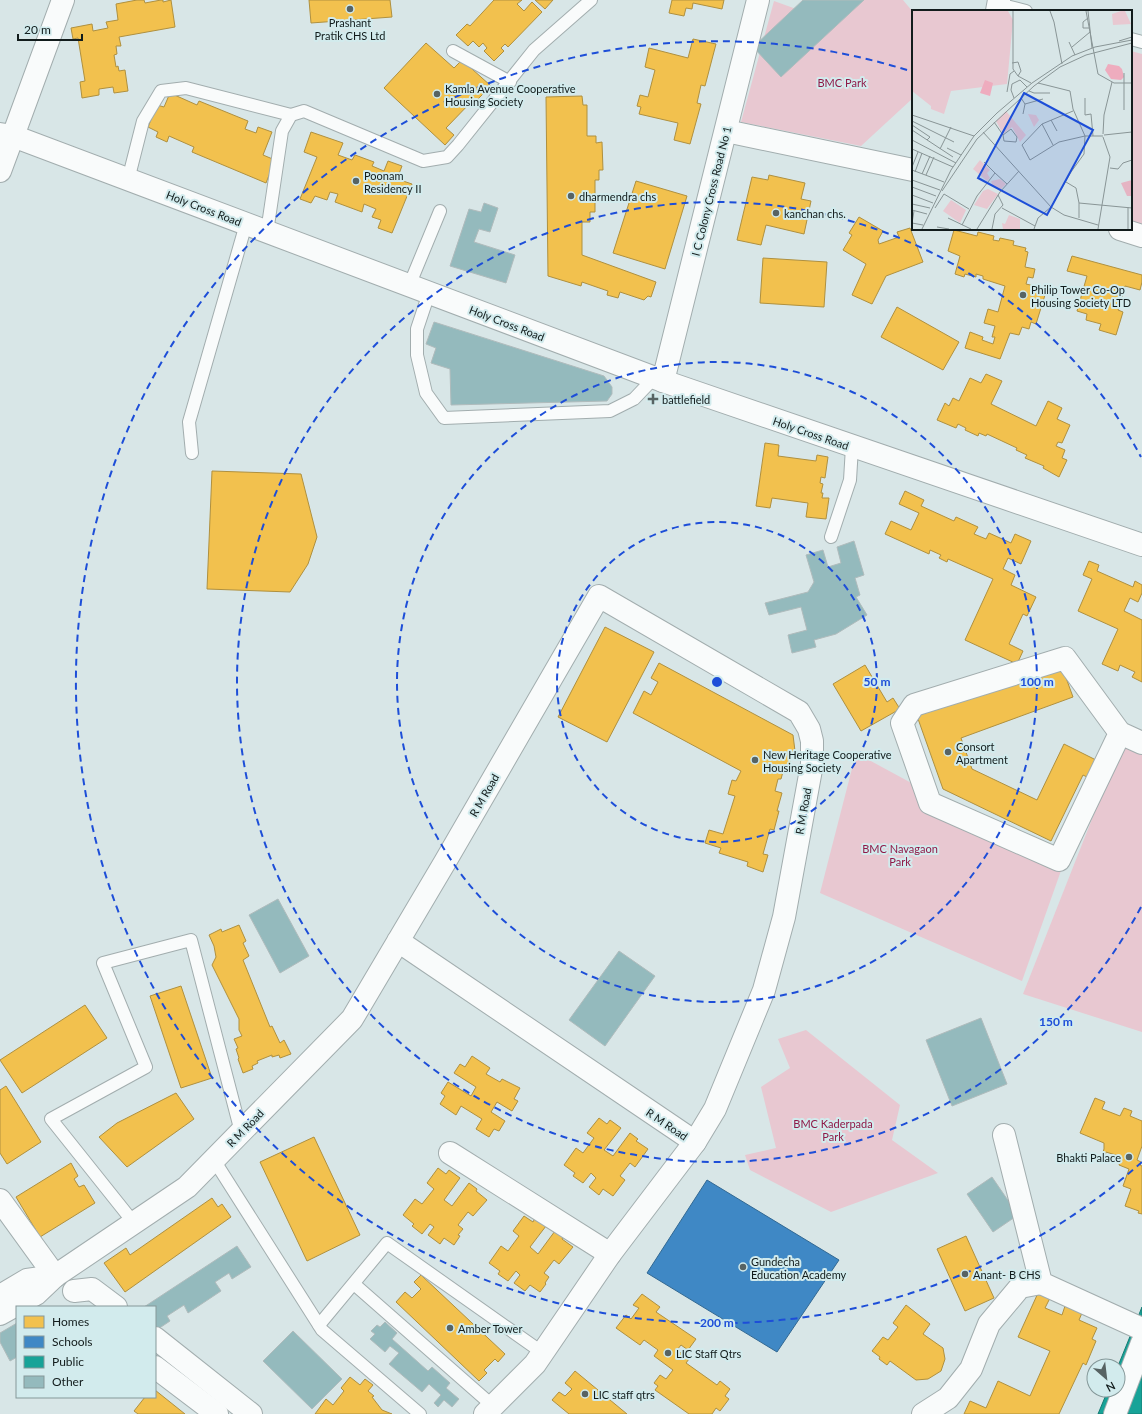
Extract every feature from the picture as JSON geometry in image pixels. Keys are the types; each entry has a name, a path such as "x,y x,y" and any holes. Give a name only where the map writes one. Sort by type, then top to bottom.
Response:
{"street":[{"path":"0,171 6,135 63,0"},
{"name":"I C Colony Cross Road No 1","path":"658,380 726,131 758,0"},
{"path":"726,131 912,170"},
{"name":"Holy Cross Road","path":"6,135 658,380 1142,545"},
{"path":"1123,230 1142,236"},
{"name":"R M Road","path":"0,1314 36,1294 55,1276 188,1187 352,1019 599,596 799,712 808,729 812,741 812,764 784,917 764,990 715,1109 694,1142 398,942"},
{"path":"1120,733 1059,860 930,803 902,723 914,705 1065,658 1120,733 1142,743"},
{"path":"1004,1135 1041,1283"},
{"path":"489,1410 535,1364 610,1254 694,1142"},
{"path":"450,1153 610,1254"},
{"path":"0,1200 55,1276 76,1299 92,1289 115,1306"},
{"name":"R M Road","path":"0,1296 27,1280 55,1276"},
{"path":"922,1414 948,1398 971,1369 989,1324 1020,1287 1041,1283 1142,1330"},
{"path":"156,1339 211,1406"},
{"path":"1115,1414 1142,1343"},
{"path":"156,1368 211,1406 251,1414"}],"lane":[{"path":"128,180 143,121 161,91 186,88 291,115 304,111 424,161 447,157 458,146 534,50 591,0"},
{"path":"998,5 1021,10"},
{"path":"1132,39 1142,42"},
{"path":"453,51 510,82"},
{"path":"267,232 282,131 291,115"},
{"path":"409,286 440,211"},
{"path":"192,453 189,422 246,224"},
{"path":"429,293 417,329 417,355 426,392 444,418 610,411 634,399 658,380"},
{"path":"831,537 850,480 852,447"},
{"path":"134,1223 51,1119 146,1067 102,963 191,940 241,1132"},
{"path":"214,1160 322,1330 420,1414"},
{"path":"319,1325 388,1243 543,1352"},
{"path":"354,1284 489,1410"}],"green space":[{"name":"BMC Park","path":"863,0 903,0 912,11 912,99 861,146 741,122 774,1 838,24"},
{"path":"1132,51 1142,54 1142,231 1132,228"},
{"path":"1122,743 1142,755 1142,1032 1023,994"},
{"name":"BMC Navagaon Park","path":"856,753 1063,865 1022,981 820,893"},
{"name":"BMC Kaderpada Park","path":"806,1030 900,1105 892,1140 938,1173 831,1212 750,1170 745,1155 776,1148 761,1087 790,1068 778,1039"}],"building: Homes":[{"path":"144,0 145,3 171,0 175,27 119,37 121,46 116,46 117,54 114,55 116,67 118,66 119,71 125,70 128,91 114,93 113,87 99,89 99,95 82,98 80,82 85,81 78,38 73,39 71,28 92,24 93,31 108,28 106,22 118,20 116,4"},
{"name":"Prashant Pratik CHS Ltd","path":"309,0 390,0 392,17 311,23"},
{"path":"494,0 522,0 517,4 524,11 532,2 542,12 508,47 505,44 501,48 504,51 494,61 484,51 487,48 483,43 479,47 473,41 468,46 456,35 467,24 470,26"},
{"path":"535,0 553,0 545,9"},
{"path":"672,0 724,0 722,9 693,3 692,9 686,8 684,16 669,13"},
{"path":"693,39 716,44 705,86 701,85 697,103 701,104 690,144 674,140 678,123 639,114 641,107 637,106 640,95 648,97 655,70 645,67 649,48 688,58"},
{"name":"Kamla Avenue Cooperative Housing Society","path":"426,43 454,68 462,60 491,86 475,102 473,100 446,128 454,135 445,145 384,88"},
{"path":"170,93 197,105 199,101 248,121 245,129 256,133 258,127 272,132 263,155 275,160 266,183 192,152 194,147 169,136 167,142 156,137 158,132 148,127 157,105 164,107"},
{"name":"dharmendra chs","path":"582,96 583,105 587,105 587,136 596,136 596,143 602,142 603,170 599,170 599,180 595,180 595,212 590,212 590,222 582,222 582,255 656,282 651,297 648,296 644,300 620,292 618,298 607,295 608,291 582,282 581,286 548,276 546,97"},
{"name":"Poonam Residency II","path":"311,132 343,143 338,155 352,160 355,155 374,162 372,166 384,171 388,161 402,166 397,179 412,184 392,233 378,228 381,220 372,217 376,209 364,204 362,212 335,202 338,194 330,192 327,200 315,196 311,203 300,199 317,157 304,152"},
{"name":"kanchan chs.","path":"769,175 805,183 801,199 811,201 804,234 766,225 761,245 737,240 752,177 768,180"},
{"path":"636,181 687,196 665,269 613,253"},
{"path":"859,217 883,231 878,240 879,244 899,237 897,232 910,228 923,262 886,276 872,304 852,295 866,264 843,250 852,235 849,233"},
{"name":"Philip Tower Co-Op Housing Society LTD","path":"954,230 977,236 978,232 994,236 993,240 999,241 1000,238 1014,241 1013,245 1026,248 1025,251 1028,252 1025,267 1035,269 1033,278 1028,277 1026,284 1043,288 1041,294 1045,295 1036,324 1031,322 1029,329 1022,327 1019,335 1010,333 1000,359 965,348 970,332 983,337 982,340 993,344 995,337 992,337 995,326 984,323 988,309 998,312 1005,286 983,279 983,276 976,274 976,277 965,274 964,277 955,274 960,256 948,251"},
{"path":"1072,256 1142,275 1140,290 1125,286 1118,310 1123,312 1116,335 1099,330 1101,324 1086,320 1087,314 1077,311 1087,276 1067,271"},
{"path":"763,258 827,262 824,307 760,303"},
{"path":"897,307 959,342 943,370 881,337"},
{"path":"986,374 1002,381 991,404 1036,426 1048,401 1062,408 1057,419 1070,425 1062,443 1058,442 1056,446 1065,450 1062,458 1067,460 1059,477 1043,468 1044,466 1025,458 1027,455 1016,450 1017,448 987,434 986,436 979,433 978,436 965,430 966,428 958,424 956,428 937,420 945,403 949,406 953,398 959,401 970,378 981,383"},
{"path":"765,443 779,445 778,456 816,461 817,455 828,457 825,478 821,477 820,483 823,484 821,493 823,493 822,498 829,498 826,519 806,517 808,503 772,498 770,508 756,506"},
{"path":"212,471 301,474 317,537 308,564 290,592 207,589"},
{"path":"905,491 924,500 921,506 954,521 956,517 978,527 974,534 986,539 989,533 1011,543 1015,534 1031,541 1021,564 1008,558 1003,569 1015,575 1011,585 1036,597 1027,616 1023,614 1009,644 1023,651 1017,664 965,640 993,579 948,559 947,562 939,558 941,555 930,550 929,554 885,534 891,521 911,530 919,513 899,504"},
{"path":"1089,561 1099,565 1097,571 1133,587 1135,581 1142,585 1142,593 1138,602 1130,598 1124,611 1142,620 1142,682 1132,677 1135,672 1120,665 1118,671 1102,664 1118,629 1078,611 1092,579 1083,575"},
{"path":"605,627 654,652 607,742 558,717"},
{"name":"New Heritage Cooperative Housing Society","path":"659,663 793,735 795,751 793,751 788,769 784,768 781,779 778,779 775,791 782,793 774,830 770,829 763,854 768,855 763,872 747,866 748,862 719,853 721,848 705,843 709,830 723,834 735,796 728,794 732,780 736,781 741,771 633,713 644,691 651,695 658,682 651,678"},
{"name":"Consort Apartment","path":"1061,664 1073,697 961,738 972,769 1037,800 1064,744 1096,760 1087,777 1083,775 1051,841 943,789 917,716"},
{"path":"865,665 887,702 893,698 900,709 861,731 833,684"},
{"path":"239,925 246,941 243,943 249,956 243,960 270,1027 272,1026 280,1043 284,1040 291,1054 280,1058 279,1055 272,1057 272,1055 257,1061 258,1063 252,1066 253,1069 243,1073 236,1049 238,1048 234,1039 242,1036 239,1030 239,1019 212,965 216,957 214,946 209,935 221,929 222,932"},
{"path":"181,986 212,1078 181,1088 150,996"},
{"path":"85,1005 107,1038 22,1093 0,1060"},
{"path":"472,1056 490,1068 486,1074 500,1082 502,1079 520,1088 514,1099 518,1101 512,1111 497,1102 491,1112 505,1121 499,1131 494,1129 489,1137 476,1129 482,1119 461,1106 456,1115 440,1104 445,1096 441,1093 448,1082 471,1096 476,1087 454,1073 460,1064 465,1067"},
{"path":"6,1086 41,1142 7,1164 0,1153 0,1090"},
{"path":"176,1093 194,1119 127,1167 99,1137 117,1123"},
{"name":"Bhakti Palace","path":"1095,1098 1105,1102 1102,1109 1120,1116 1124,1108 1132,1111 1130,1116 1142,1121 1142,1146 1137,1160 1141,1162 1140,1165 1142,1166 1142,1214 1138,1213 1139,1211 1125,1206 1131,1189 1123,1186 1129,1169 1119,1165 1122,1157 1106,1152 1105,1156 1102,1155 1104,1143 1080,1133"},
{"path":"599,1118 607,1124 610,1120 621,1128 604,1150 613,1156 630,1133 638,1139 636,1141 648,1149 635,1167 630,1163 620,1176 625,1180 613,1196 603,1189 599,1195 589,1187 596,1178 591,1173 583,1183 573,1176 575,1173 564,1165 576,1148 583,1153 594,1138 587,1133"},
{"path":"314,1137 360,1235 307,1261 260,1162"},
{"path":"71,1163 78,1176 74,1179 79,1187 84,1185 95,1203 40,1237 16,1197"},
{"path":"438,1168 446,1174 449,1170 460,1178 444,1200 452,1206 469,1183 487,1200 473,1216 468,1212 458,1225 463,1229 458,1235 460,1236 454,1245 444,1238 440,1244 428,1235 434,1227 430,1224 422,1234 412,1226 414,1224 403,1215 415,1199 422,1204 434,1189 427,1183"},
{"path":"212,1198 218,1207 222,1204 231,1217 125,1292 104,1263 126,1248 130,1255"},
{"path":"524,1216 533,1222 535,1218 546,1226 530,1247 538,1254 555,1231 563,1237 562,1239 573,1247 559,1264 554,1260 544,1273 549,1277 540,1292 530,1285 525,1291 514,1283 520,1275 516,1271 508,1281 498,1274 500,1271 489,1263 501,1246 508,1251 519,1236 513,1231"},
{"name":"Anant- B CHS","path":"966,1236 994,1298 965,1311 937,1249"},
{"name":"Amber Tower","path":"421,1275 505,1354 498,1362 495,1359 484,1370 487,1373 479,1381 396,1302 405,1292 412,1298 421,1289 414,1282"},
{"path":"1038,1293 1050,1298 1045,1308 1062,1315 1065,1306 1082,1313 1079,1320 1097,1328 1092,1339 1096,1341 1089,1358 1086,1358 1086,1365 1083,1363 1059,1414 964,1414 970,1401 986,1408 998,1381 1030,1396 1050,1351 1018,1337"},
{"name":"LIC Staff Qtrs","path":"642,1294 660,1307 656,1312 696,1339 688,1350 681,1345 677,1350 689,1359 686,1363 717,1385 720,1381 730,1389 725,1396 729,1399 720,1411 716,1408 712,1414 689,1414 655,1390 658,1386 654,1383 660,1375 666,1379 673,1370 654,1356 658,1350 644,1340 640,1345 616,1328 626,1315 631,1319 639,1308 633,1305"},
{"path":"906,1305 930,1324 923,1334 943,1348 945,1359 941,1371 928,1379 916,1380 890,1361 887,1365 872,1351 883,1337 888,1340 898,1327 893,1323"},
{"name":"LIC staff qtrs","path":"575,1371 627,1414 569,1414 552,1400 559,1392 565,1396 572,1389 565,1383"},
{"path":"350,1377 360,1385 365,1379 373,1385 368,1391 374,1396 372,1397 382,1410 392,1414 315,1414 326,1399 333,1405 344,1391 341,1388"},
{"path":"156,1391 185,1414 138,1414 134,1411 144,1398 156,1398"}],"building: Schools":[{"name":"Gundecha Education Academy","path":"707,1180 839,1260 777,1352 647,1273"}],"building: Public":[{"path":"1142,1307 1142,1414 1098,1414 1105,1398 1126,1398 1126,1358 1121,1358"}],"building: Other":[{"path":"803,0 864,0 781,77 753,47"},
{"path":"484,203 498,208 490,232 479,229 474,242 515,255 506,283 450,266 469,209 481,212"},
{"path":"434,322 604,376 612,387 612,394 607,401 451,405 450,369 431,363 436,348 426,344"},
{"path":"854,541 864,575 855,578 860,595 856,597 867,615 836,634 814,640 816,647 792,653 788,635 807,630 801,607 769,615 765,603 808,592 814,582 806,555 823,550 828,567 841,563 837,547"},
{"path":"278,899 309,956 280,973 249,915"},
{"path":"619,951 655,976 605,1046 569,1020"},
{"path":"981,1018 1007,1084 952,1106 926,1040"},
{"path":"992,1177 1018,1215 993,1232 967,1194"},
{"path":"237,1246 251,1267 232,1279 229,1273 215,1282 221,1291 188,1313 184,1305 167,1316 170,1321 156,1330 156,1306 146,1306"},
{"path":"385,1322 397,1333 392,1339 428,1371 432,1367 450,1383 446,1388 459,1399 452,1407 444,1400 438,1407 434,1403 441,1395 429,1384 422,1392 389,1364 399,1353 390,1346 385,1352 370,1339 375,1334 371,1331 377,1325 380,1327"},
{"path":"16,1324 16,1358 10,1361 0,1342 0,1333"},
{"path":"293,1331 342,1379 312,1409 263,1361"}],"place":[{"name":"Prashant Pratik CHS Ltd","path":"350,9"},
{"name":"Kamla Avenue Cooperative Housing Society","path":"437,94"},
{"name":"Poonam Residency II","path":"356,181"},
{"name":"dharmendra chs","path":"571,196"},
{"name":"kanchan chs.","path":"776,213"},
{"name":"Philip Tower Co-Op Housing Society LTD","path":"1023,295"},
{"name":"battlefield","path":"653,399"},
{"name":"Consort Apartment","path":"948,752"},
{"name":"New Heritage Cooperative Housing Society","path":"755,760"},
{"name":"Bhakti Palace","path":"1129,1157"},
{"name":"Gundecha Education Academy","path":"743,1267"},
{"name":"Anant- B CHS","path":"965,1274"},
{"name":"Amber Tower","path":"450,1328"},
{"name":"LIC Staff Qtrs","path":"668,1353"},
{"name":"LIC staff qtrs","path":"585,1394"}]}
